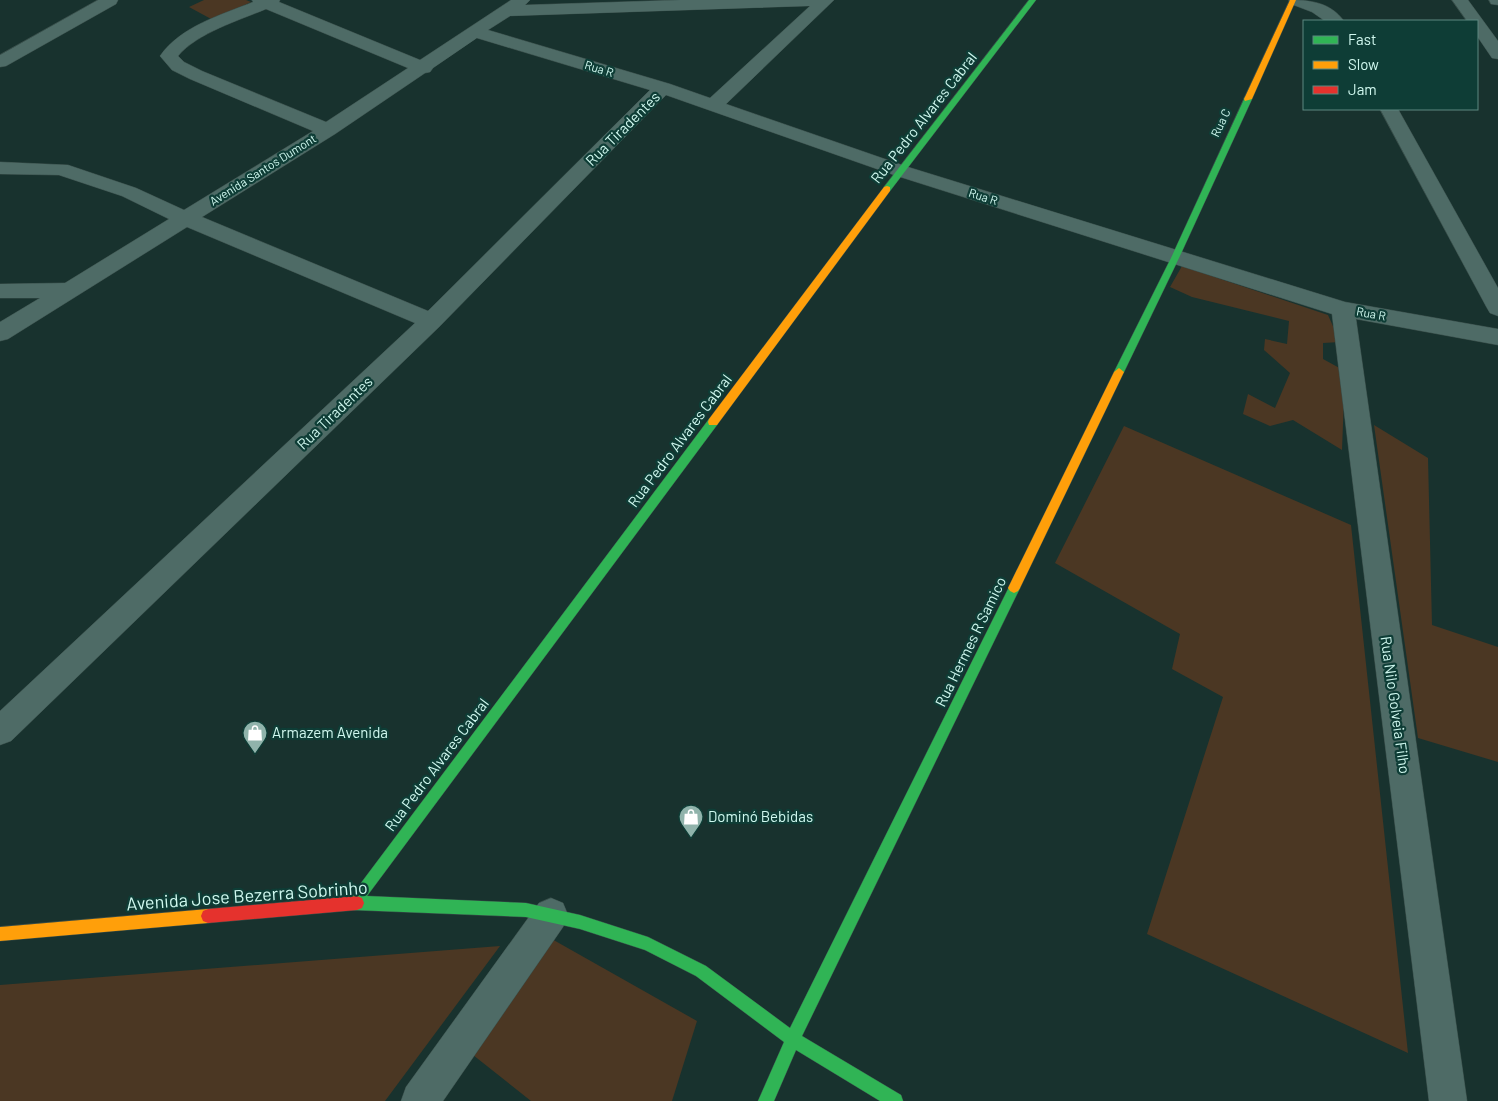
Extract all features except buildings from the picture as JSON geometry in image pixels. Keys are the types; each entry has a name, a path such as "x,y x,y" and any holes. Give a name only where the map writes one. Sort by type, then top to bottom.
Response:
{"street":[{"path":"0,62 110,0"},
{"name":"Avenida Santos Dumont","path":"0,333 328,130 424,68 522,0"},
{"path":"506,11 826,0"},
{"path":"714,105 826,0"},
{"name":"Rua Pedro Alvares Cabral","path":"352,903 901,171 1033,0"},
{"path":"1295,0 1318,8 1334,20"},
{"name":"Rua C","path":"1175,258 1295,0"},
{"path":"1460,0 1474,20"},
{"path":"328,130 178,66 170,56 172,51 205,30 266,1 424,68"},
{"path":"1478,26 1498,54"},
{"name":"Rua R","path":"475,32 663,88 901,171 1342,309 1498,337"},
{"name":"Rua Tiradentes","path":"0,731 431,321 663,88"},
{"path":"1390,110 1498,308"},
{"path":"0,168 61,169 129,192 185,218 431,321"},
{"name":"Rua Hermes R Samico","path":"766,1101 793,1039 1175,258"},
{"path":"0,291 70,290"},
{"name":"Rua Nilo Golveia Filho","path":"1342,309 1448,1101"},
{"name":"Avenida Jose Bezerra Sobrinho","path":"0,934 352,903 526,910 580,922 648,944 701,971 793,1039 895,1101"},
{"path":"420,1101 551,916"}],"shaded area":[{"path":"204,0 246,0 251,2 213,20 189,7"},
{"path":"1182,266 1328,315 1340,342 1323,343 1323,359 1345,371 1342,450 1293,420 1270,426 1243,414 1248,394 1275,408 1290,373 1264,350 1265,339 1287,344 1289,321 1192,297 1170,287"},
{"path":"1374,425 1428,458 1432,625 1498,647 1498,762 1418,738"},
{"path":"1124,426 1351,525 1408,1053 1147,934 1223,697 1172,669 1180,634 1055,563"},
{"path":"550,938 697,1021 672,1101 531,1101 473,1055"},
{"path":"500,946 385,1101 0,1101 0,985"}],"traffic: fast":[{"path":"887,189 1033,0"},
{"path":"1119,372 1175,258 1248,99"},
{"path":"353,903 713,422"},
{"path":"766,1101 793,1039 1014,588"},
{"path":"357,903 526,910 580,922 648,944 701,971 793,1039 895,1101"}],"traffic: slow":[{"path":"1248,99 1293,0"},
{"path":"713,422 887,189"},
{"path":"1014,588 1119,372"},
{"path":"0,934 208,916"}],"traffic: jam":[{"path":"208,916 357,903"}],"place":[{"name":"Armazem Avenida","path":"255,754"},
{"name":"Dominó Bebidas","path":"691,838"}]}
